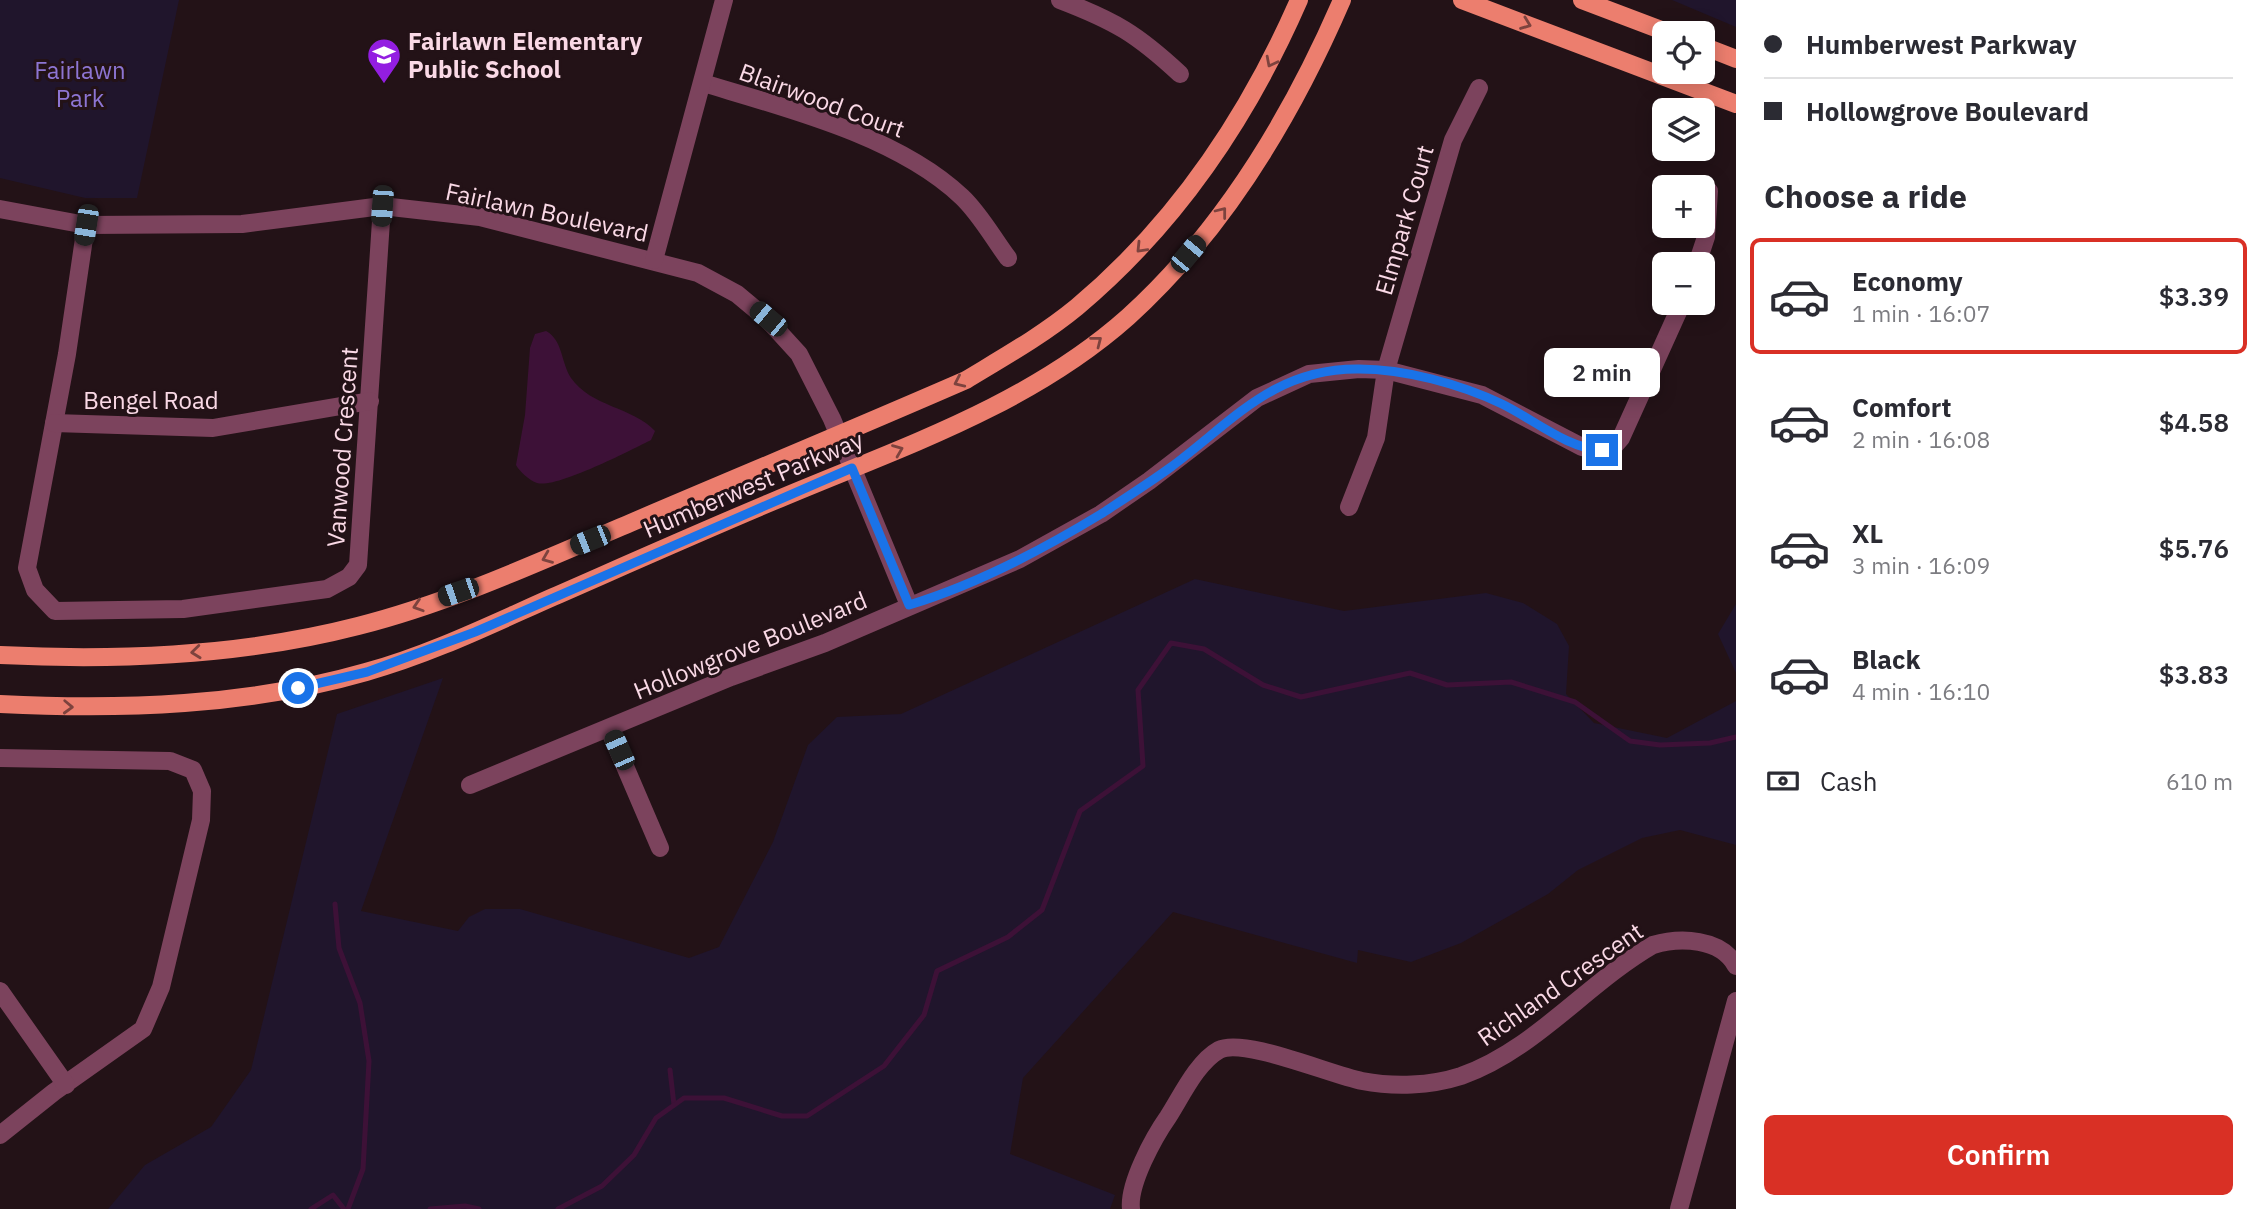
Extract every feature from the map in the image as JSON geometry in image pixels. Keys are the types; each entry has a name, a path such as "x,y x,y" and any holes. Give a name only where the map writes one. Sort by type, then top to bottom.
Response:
{"main road":[{"name":"Humberwest Parkway","path":"0,655 102,658 190,653 246,647 358,626 483,584 966,380 1033,339 1076,307 1129,260 1169,218 1236,124 1265,75 1299,0"},
{"name":"Humberwest Parkway","path":"0,704 120,707 217,699 298,688 367,672 475,632 852,468 951,428 1059,372 1127,317 1204,234 1266,151 1298,94 1342,0"},
{"path":"1462,0 1736,104"},
{"path":"1582,0 1652,26"},
{"path":"1715,51 1736,59"}],"street":[{"path":"654,260 724,0"},
{"path":"1060,0 1105,17 1135,34 1180,74"},
{"name":"Blairwood Court","path":"703,83 797,111 897,151 961,197 1008,258"},
{"name":"Elmpark Court","path":"1349,507 1376,438 1386,370 1453,140 1479,88"},
{"name":"Fairlawn Boulevard","path":"0,209 86,225 242,225 382,206 480,217 654,260 715,282 737,294 768,319 799,354 837,433 909,605"},
{"name":"Vanwood Crescent","path":"86,225 27,568 35,590 55,611 183,609 327,589 349,577 358,565 382,206"},
{"name":"Hollowgrove Boulevard","path":"470,785 731,677 825,643 1020,559 1101,514 1172,466 1257,398 1309,374 1359,369 1386,370 1482,395 1582,447 1602,450 1614,446 1621,438 1677,315"},
{"name":"Bengel Road","path":"54,423 213,428 370,401"},
{"path":"609,729 660,848"},
{"path":"0,758 170,761 193,770 202,791 201,820 161,987 143,1029 0,1135"},
{"name":"Richland Crescent","path":"1131,1209 1134,1188 1154,1136 1206,1061 1220,1049 1246,1047 1360,1081 1397,1085 1429,1083 1459,1076 1502,1056 1653,945 1679,940 1714,946 1725,951 1736,966"},
{"path":"0,991 66,1085"},
{"path":"1679,1209 1736,1001"}],"green space":[{"name":"Fairlawn Park","path":"0,0 179,0 137,198 85,198 0,178"},
{"path":"1672,0 1736,0 1736,27"},
{"path":"1195,579 1344,611 1486,593 1523,603 1557,624 1569,646 1566,694 1594,723 1667,738 1736,701 1736,845 1680,830 1642,838 1578,870 1548,894 1461,943 1411,962 1358,950 1357,963 1173,912 1023,1078 1010,1154 1115,1195 1110,1209 108,1209 145,1165 211,1127 251,1070 337,714 443,678 361,911 458,931 469,917 485,909 520,909 689,958 719,947 773,842 808,745 837,717 901,714"},
{"path":"1736,604 1736,673 1718,634"}],"shaded area":[{"path":"546,331 556,340 568,372 579,388 646,423 655,431 651,440 594,468 560,480 537,483 522,473 516,465 525,415 530,348 535,334"}],"waterway":[{"path":"558,1209 602,1186 634,1155 656,1118 684,1098 724,1098 782,1116 807,1116 884,1066 924,1015 937,971 1008,937 1042,910 1080,811 1143,766 1138,690 1171,643 1204,649 1263,685 1301,697 1410,673 1447,685 1511,682 1575,702 1630,741 1660,745 1710,743 1736,737"},
{"path":"335,904 339,948 360,1003 369,1061 363,1169 348,1209"},
{"path":"670,1070 674,1105"},
{"path":"311,1209 333,1195 344,1209"},
{"path":"430,1209 465,1206 479,1209"}],"place":[{"name":"Fairlawn Elementary Public School","path":"384,85"}],"route":[{"path":"298,688 367,672 475,632 852,468 909,605 1020,559 1060,538 1172,466 1244,406 1309,374 1359,369 1386,370 1438,382 1503,404 1582,447 1602,450"}]}
